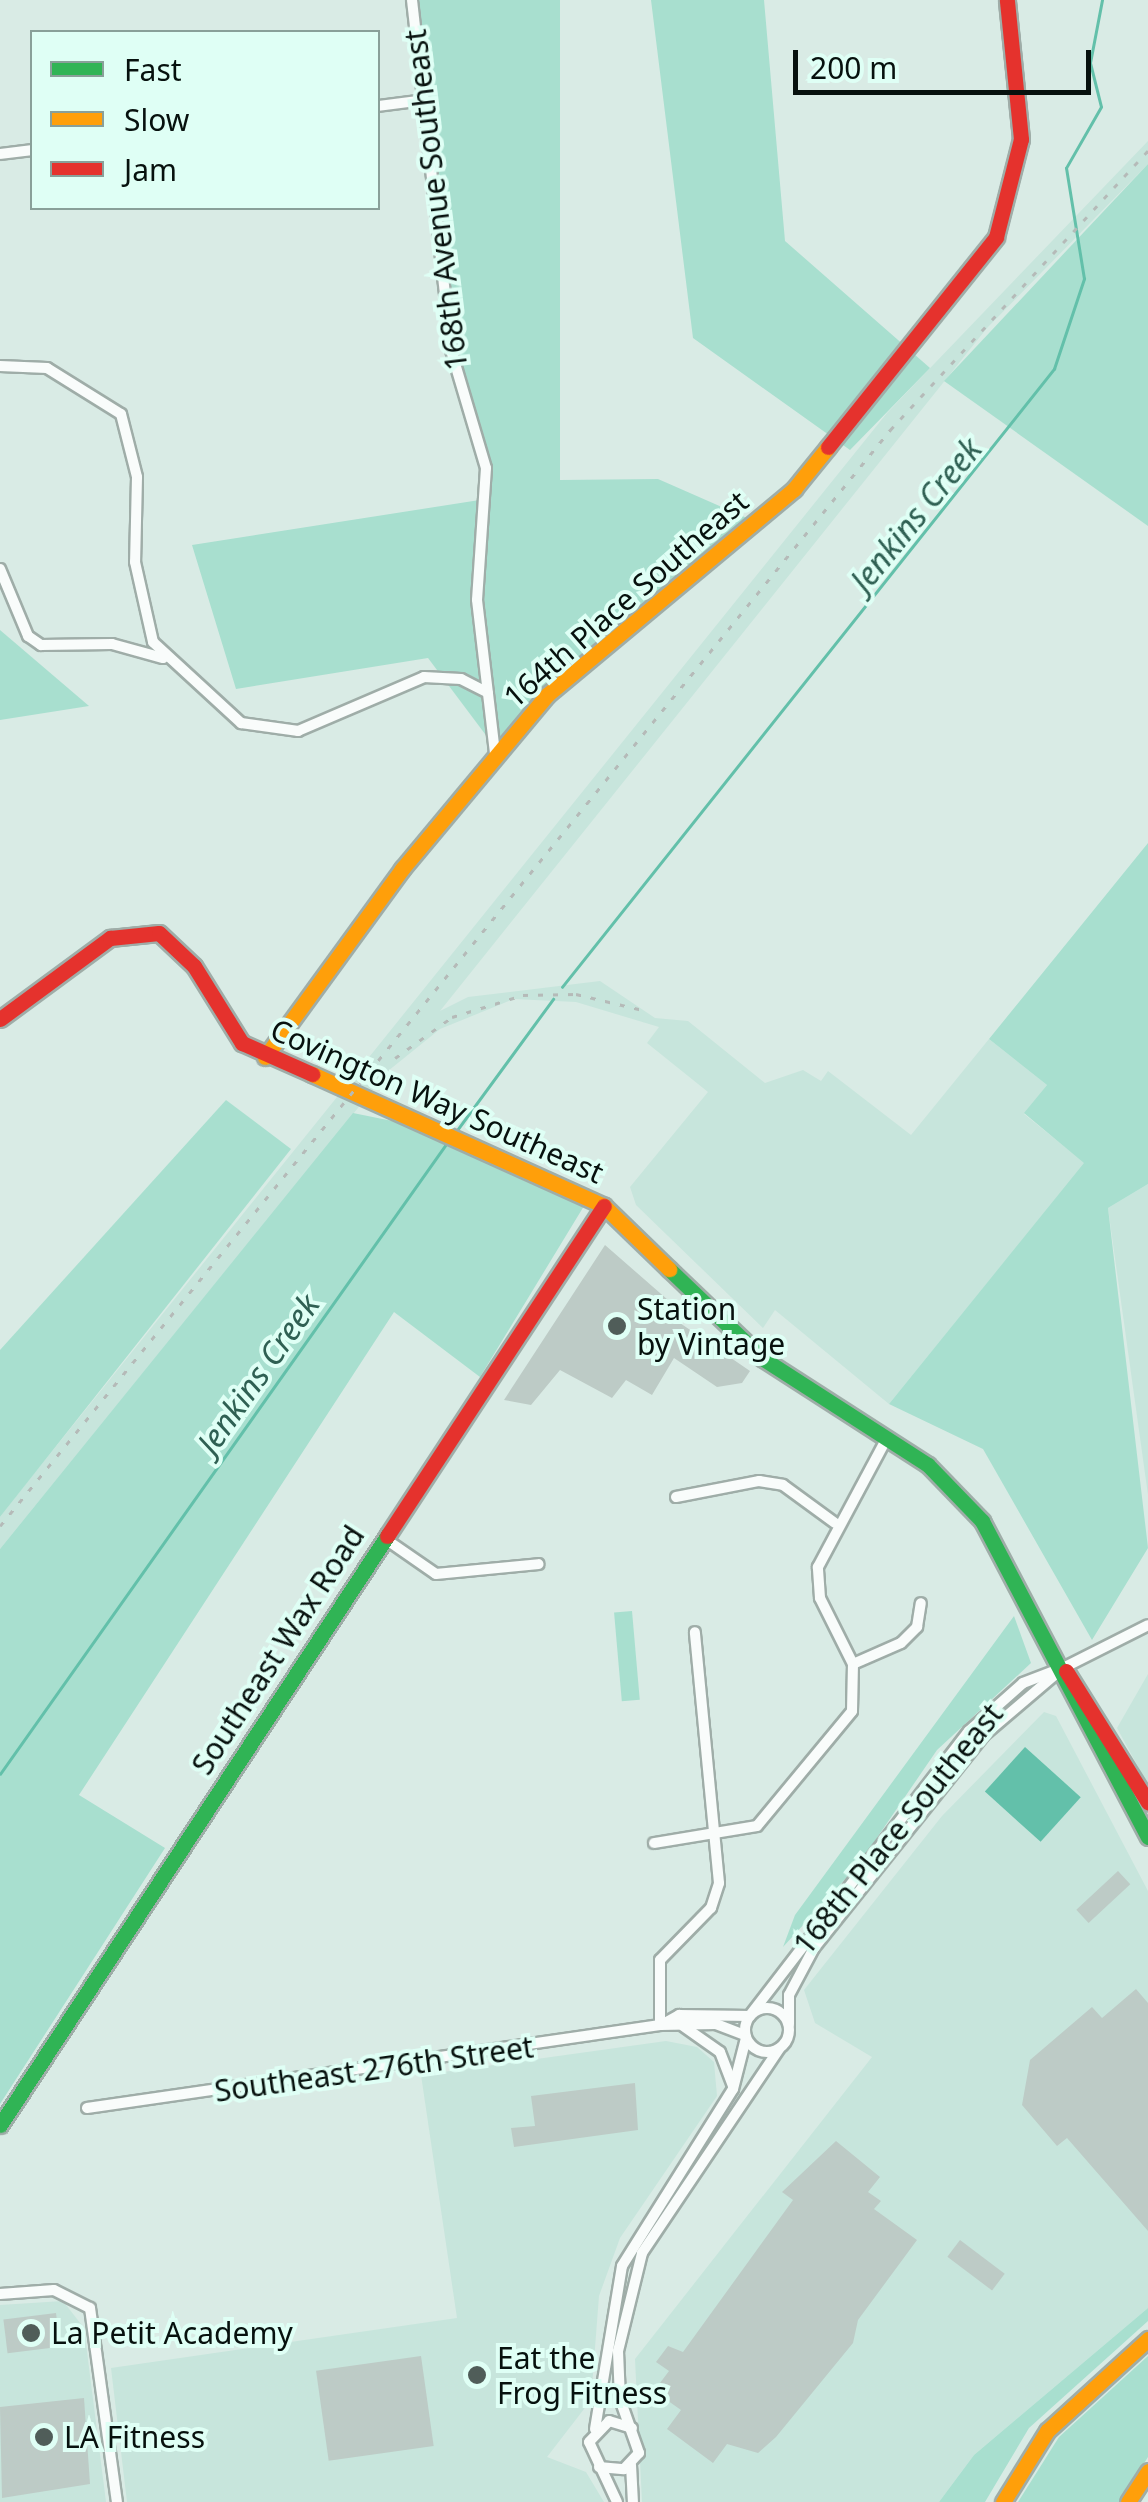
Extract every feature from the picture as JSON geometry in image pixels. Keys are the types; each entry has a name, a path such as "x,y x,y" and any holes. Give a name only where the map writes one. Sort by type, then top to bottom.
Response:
{"main road":[{"name":"164th Place Southeast","path":"265,1057 496,754 547,695 794,490 996,237 1021,138 1006,0"},
{"name":"Covington Way Southeast","path":"0,1019 123,932 168,938 230,1031 265,1057 448,1130 604,1206 762,1358 887,1438 982,1521 1063,1668 1148,1837"},
{"name":"Southeast Wax Road","path":"0,2125 604,1206"},
{"name":"Covington Way Southeast","path":"1063,1668 1148,1802"},
{"path":"1132,1811 1148,1828"},
{"path":"1002,2502 1047,2430 1148,2339"},
{"path":"1128,2502 1148,2470"}],"street":[{"name":"168th Avenue Southeast","path":"412,0 451,350 486,468 477,600 496,754"},
{"path":"380,106 425,100"},
{"path":"0,154 30,150"},
{"path":"0,366 46,368 121,414 137,477 135,562 164,658"},
{"path":"0,569 28,636 41,644 112,644 164,658 261,731 298,731 424,676 460,678 488,693"},
{"path":"654,1843 712,1838 756,1826 834,1742 852,1711 853,1664 817,1580 834,1523 887,1438"},
{"path":"676,1497 759,1481 782,1485 834,1523"},
{"path":"384,1538 436,1574 539,1564"},
{"path":"853,1664 901,1643 918,1628 922,1604"},
{"name":"168th Place Southeast","path":"751,2014 969,1732 1023,1683 1148,1626"},
{"path":"660,2025 660,1960 715,1900 695,1632"},
{"name":"168th Place Southeast","path":"789,2024 794,1980 822,1937 983,1736 1063,1668"},
{"path":"618,2502 588,2448 595,2429 622,2266 734,2089 751,2014 776,2009 789,2024 779,2049 634,2274 618,2352 632,2429 640,2448 631,2465 633,2502"},
{"name":"Southeast 276th Street","path":"660,2025 679,2015 751,2014"},
{"name":"Southeast 276th Street","path":"87,2108 660,2025 746,2036"},
{"path":"682,2026 720,2052 734,2089"},
{"path":"746,2036 760,2051 779,2049"},
{"path":"0,2294 54,2290 86,2303 97,2328 117,2502"},
{"path":"595,2429 617,2420 632,2429"},
{"path":"600,2467 631,2465"}],"shaded area":[{"path":"410,0 560,0 560,480 658,479 756,522 494,746 428,658 236,689 192,545 486,499 486,468 451,350"},
{"path":"651,0 764,0 785,241 930,368 850,450 693,338"},
{"path":"1148,141 1148,164 987,328 440,1011 468,997 600,981 655,1018 688,1021 765,1083 803,1070 821,1081 828,1071 911,1135 989,1039 1047,1085 1024,1114 1085,1163 889,1404 775,1310 763,1328 636,1205 630,1187 708,1092 647,1043 659,1027 576,1002 514,999 440,1029 388,1071 0,1549 0,1517 887,413"},
{"path":"1148,164 1148,526 944,381"},
{"path":"0,630 89,706 0,720"},
{"path":"1148,843 1148,1184 1108,1208 1148,1548 1092,1640 983,1449 889,1404 1084,1163 1024,1113 1047,1085 989,1039"},
{"path":"226,1100 291,1149 0,1517 0,1350"},
{"path":"353,1113 407,1124 584,1206 480,1377 394,1312 79,1795 165,1848 0,2104 0,1549"},
{"path":"1148,1184 1148,1495 1108,1208"},
{"path":"632,1611 640,1700 622,1701 614,1613"},
{"path":"1014,1616 1031,1663 937,1750 859,1864 783,1947 795,1915"},
{"path":"1148,1674 1148,1785 1117,1728"},
{"path":"1044,1712 1056,1716 1148,1891 1148,2308 974,2455 939,2502 642,2502 635,2359 872,2057 815,2023 804,1990 942,1816"},
{"path":"1025,1747 1081,1797 1041,1842 985,1792"},
{"path":"666,2041 697,2047 714,2062 717,2096 620,2238 599,2296 591,2400 547,2457 586,2472 604,2502 127,2502 111,2368 457,2318 421,2075"},
{"path":"63,2301 84,2328 106,2502 0,2502 0,2305"},
{"path":"1148,2308 1148,2321 1029,2428 985,2502 939,2502 974,2455"},
{"path":"1148,2356 1148,2457 1120,2502 1018,2502 1059,2437"}],"building":[{"name":"Station by Vintage","path":"605,1245 668,1300 661,1310 750,1371 742,1383 717,1387 674,1358 652,1395 626,1380 612,1398 560,1370 531,1405 504,1400"},
{"path":"1118,1871 1130,1884 1089,1923 1076,1910"},
{"path":"1136,1989 1148,2003 1148,2231 1067,2138 1057,2146 1022,2105 1030,2060 1092,2007 1102,2018"},
{"path":"635,2083 638,2130 514,2147 511,2128 535,2126 531,2096"},
{"path":"836,2141 880,2177 868,2192 881,2201 874,2209 917,2240 858,2320 853,2343 776,2437 758,2453 727,2444 713,2463 667,2429 681,2410 654,2391 669,2371 656,2362 668,2346 683,2352 793,2200 782,2192"},
{"path":"960,2240 1005,2274 992,2290 947,2257"},
{"name":"La Petit Academy","path":"56,2313 60,2347 8,2353 3,2319"},
{"path":"421,2356 434,2446 329,2461 316,2371"},
{"name":"LA Fitness","path":"84,2398 90,2484 2,2498 0,2407"}],"waterway":[{"name":"Jenkins Creek","path":"562,987 1054,369 1084,279 1066,168 1101,107 1090,63 1102,0"},
{"name":"Jenkins Creek","path":"455,1133 553,999"},
{"name":"Jenkins Creek","path":"0,1774 447,1143"}],"railway":[{"path":"0,1526 890,430 1148,150"},
{"path":"395,1058 452,1017 523,995 576,994 647,1011"}],"traffic: fast":[{"path":"669,1269 762,1358 928,1465 982,1521 1148,1837"},
{"path":"0,2125 387,1536"}],"traffic: slow":[{"path":"265,1057 402,869 547,695 794,489 828,447"},
{"path":"312,1074 604,1206 669,1269"},
{"path":"1003,2502 1047,2431 1148,2339"},
{"path":"1128,2502 1148,2471"}],"traffic: jam":[{"path":"828,447 996,237 1021,139 1007,0"},
{"path":"0,1019 110,938 159,933 194,966 242,1043 312,1074"},
{"path":"387,1536 604,1206"},
{"path":"1066,1671 1148,1802"}],"place":[{"name":"Station by Vintage","path":"617,1326"},
{"name":"La Petit Academy","path":"31,2333"},
{"name":"Eat the Frog Fitness","path":"477,2375"},
{"name":"LA Fitness","path":"44,2437"}]}
